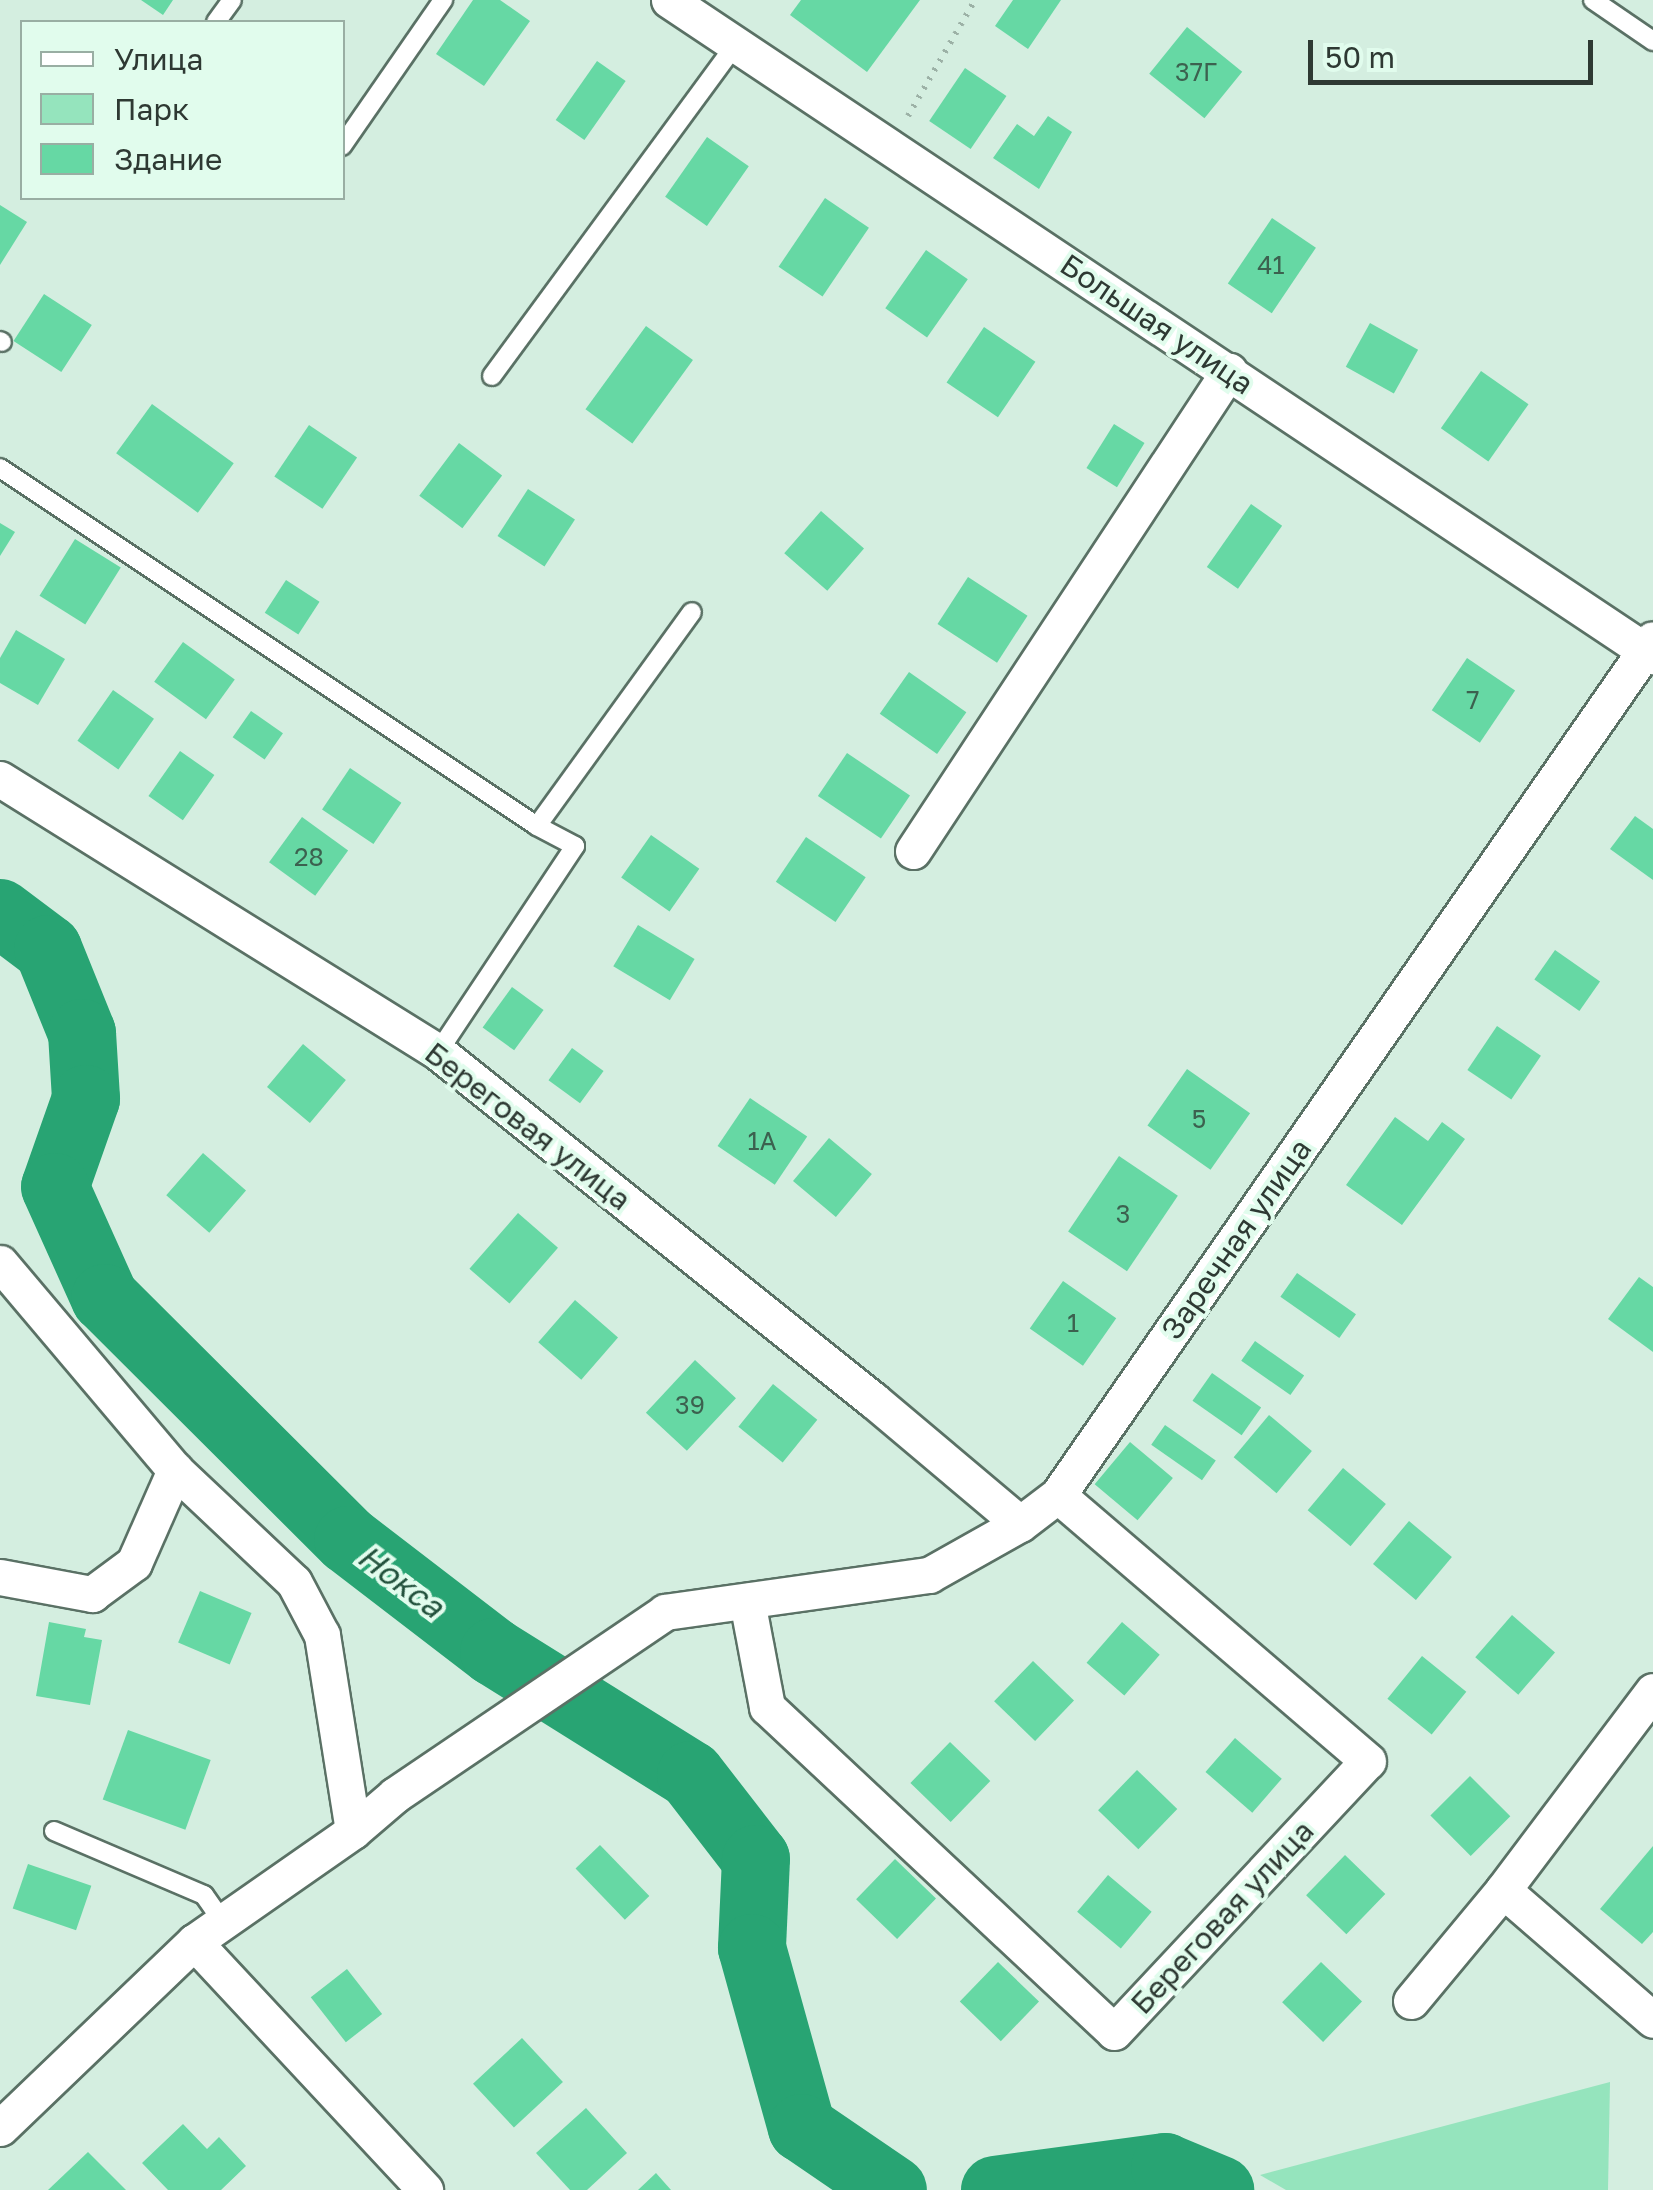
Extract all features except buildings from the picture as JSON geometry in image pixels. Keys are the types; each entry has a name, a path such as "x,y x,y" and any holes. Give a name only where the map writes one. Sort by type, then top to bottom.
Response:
{"street":[{"name":"Большая улица","path":"669,0 1650,649"},
{"path":"913,850 1229,372"},
{"name":"Заречная улица","path":"353,1831 395,1796 665,1612 930,1575 1020,1524 1058,1495 1650,649"},
{"name":"Береговая улица","path":"0,779 438,1052 874,1400 1020,1524"},
{"path":"0,1263 174,1470 294,1582 322,1635 353,1831 194,1942 0,2128"},
{"path":"0,1577 92,1594 134,1562 174,1470"},
{"name":"Береговая улица","path":"747,1601 767,1707 1114,2032 1368,1761 1058,1495"},
{"path":"1411,2001 1503,1890 1653,1692"},
{"path":"1503,1890 1653,2020"},
{"path":"194,1942 425,2190"}],"lane":[{"path":"345,142 443,0"},
{"path":"1593,0 1653,41"},
{"path":"492,376 736,44"},
{"path":"0,468 537,826 575,846 438,1052"},
{"path":"537,826 692,612"},
{"path":"54,1831 204,1895 224,1922"}],"path":[{"path":"890,148 976,0"}],"green space":[{"path":"1610,2082 1608,2190 1286,2190 1260,2175"}],"waterway":[{"name":"Нокса","path":"0,913 48,949 82,1033 86,1099 55,1187 105,1298 348,1540 494,1652 691,1775 756,1859 752,1948 802,2128 893,2190"},
{"name":"Нокса","path":"995,2190 1165,2167 1220,2190"}]}
